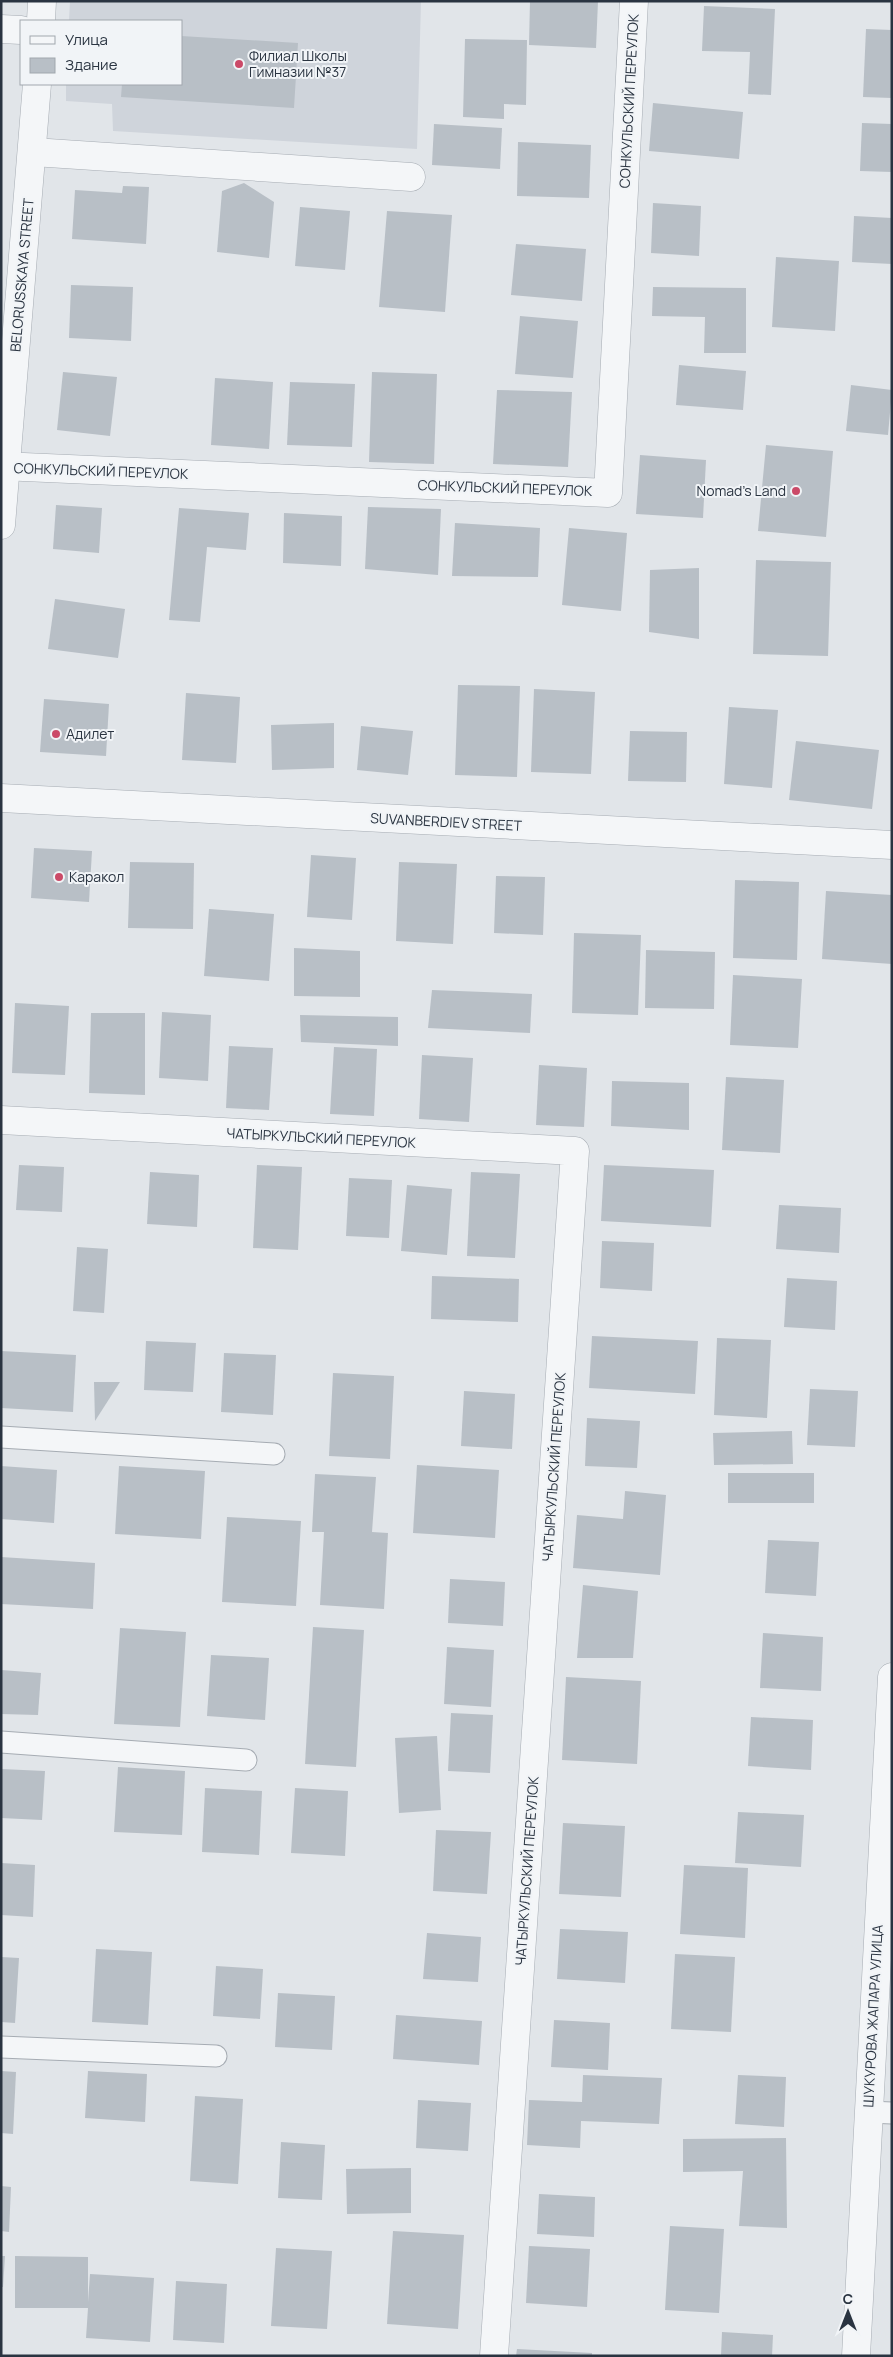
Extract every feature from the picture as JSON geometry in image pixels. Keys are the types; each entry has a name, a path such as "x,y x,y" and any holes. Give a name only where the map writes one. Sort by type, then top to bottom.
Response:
{"street":[{"path":"41,20 42,1"},
{"name":"СОНКУЛЬСКИЙ ПЕРЕУЛОК","path":"3,467 608,493 634,1"},
{"path":"1,29 20,30"},
{"name":"BELORUSSKAYA STREET","path":"1,525 3,467 33,152 37,85"},
{"path":"33,152 411,177"},
{"name":"SUVANBERDIEV STREET","path":"1,798 892,845"},
{"name":"ЧАТЫРКУЛЬСКИЙ ПЕРЕУЛОК","path":"1,1120 575,1151 494,2356"},
{"name":"ШУКУРОВА ЖАПАРА УЛИЦА","path":"856,2356 880,2113 892,1677"}],"lane":[{"path":"1,1437 274,1454"},
{"path":"1,1742 246,1760"},
{"path":"1,2047 216,2056"}],"shaded area":[{"path":"70,1 421,1 417,149 113,131 112,104 66,101 66,85 182,85 182,20 69,20"}],"building":[{"path":"530,1 598,1 596,48 529,45"},
{"path":"704,6 775,9 771,95 748,94 750,52 702,51"},
{"path":"866,29 892,30 892,98 863,97"},
{"name":"Филиал Школы Гимназии №37","path":"182,36 298,43 294,108 121,97 122,85 182,85"},
{"path":"465,39 527,40 526,105 504,104 504,119 463,117"},
{"path":"653,103 743,112 739,159 649,151"},
{"path":"862,123 892,124 892,172 860,171"},
{"path":"434,124 502,128 500,169 432,165"},
{"path":"518,142 591,145 589,198 517,196"},
{"path":"244,183 274,202 269,258 217,252 222,191"},
{"path":"123,186 149,187 146,244 72,239 75,190 122,193"},
{"path":"653,203 701,206 699,256 651,253"},
{"path":"300,207 350,211 345,270 295,266"},
{"path":"387,211 452,215 445,312 379,307"},
{"path":"854,216 892,218 892,264 852,262"},
{"path":"516,244 586,249 582,301 511,295"},
{"path":"776,257 839,261 835,331 772,327"},
{"path":"71,285 133,287 131,341 69,338"},
{"path":"653,287 746,288 746,353 704,353 705,317 652,316"},
{"path":"520,316 578,321 573,378 515,374"},
{"path":"679,365 746,371 743,410 676,405"},
{"path":"63,372 117,377 110,436 57,430"},
{"path":"372,372 437,374 434,464 369,462"},
{"path":"215,378 273,382 269,449 211,445"},
{"path":"290,382 355,384 352,447 287,445"},
{"path":"851,385 892,390 888,435 846,431"},
{"path":"497,390 572,392 568,467 493,464"},
{"name":"Nomad's Land","path":"766,445 833,451 826,537 758,531"},
{"path":"640,455 706,460 703,518 636,514"},
{"path":"56,505 102,508 99,553 53,549"},
{"path":"368,507 441,509 438,575 365,569"},
{"path":"179,508 249,513 246,550 207,547 200,622 169,620"},
{"path":"284,513 342,516 341,566 283,563"},
{"path":"455,523 540,528 538,577 452,576"},
{"path":"569,528 627,533 621,611 562,605"},
{"path":"756,560 831,562 828,656 753,654"},
{"path":"699,568 699,639 649,632 650,570"},
{"path":"55,599 125,609 118,658 48,649"},
{"path":"458,685 520,686 517,777 455,775"},
{"path":"534,689 595,692 591,774 531,772"},
{"path":"186,693 240,697 236,763 182,760"},
{"path":"44,699 109,704 106,756 40,752"},
{"path":"729,707 778,710 772,788 724,784"},
{"path":"334,723 334,768 272,770 271,725"},
{"path":"361,726 413,731 408,775 357,770"},
{"path":"630,731 687,732 686,782 628,781"},
{"path":"796,741 879,750 872,809 789,800"},
{"path":"34,848 92,851 89,902 31,898"},
{"path":"311,855 356,858 352,920 307,917"},
{"path":"130,862 194,863 193,929 128,928"},
{"path":"399,862 457,864 453,944 396,941"},
{"path":"496,876 545,877 543,935 494,933"},
{"path":"735,880 799,882 797,960 733,958"},
{"path":"826,891 892,895 892,964 822,959"},
{"path":"209,909 274,914 269,981 204,976"},
{"path":"574,933 641,935 638,1015 572,1013"},
{"path":"294,948 360,951 360,997 294,996"},
{"path":"646,950 715,952 714,1009 645,1008"},
{"path":"733,975 802,979 798,1048 730,1045"},
{"path":"432,990 532,994 530,1033 428,1028"},
{"path":"15,1003 69,1006 65,1075 12,1073"},
{"path":"162,1012 211,1015 208,1081 159,1078"},
{"path":"91,1013 145,1013 145,1095 89,1093"},
{"path":"300,1015 398,1017 398,1046 301,1042"},
{"path":"229,1046 273,1048 269,1110 226,1108"},
{"path":"334,1047 377,1049 374,1116 330,1114"},
{"path":"422,1055 473,1058 469,1122 419,1119"},
{"path":"539,1065 587,1068 584,1127 536,1125"},
{"path":"726,1077 784,1080 780,1153 722,1150"},
{"path":"612,1081 689,1083 689,1130 611,1126"},
{"path":"19,1165 64,1167 62,1212 16,1210"},
{"path":"257,1165 302,1167 298,1250 253,1248"},
{"path":"604,1165 714,1170 711,1227 601,1221"},
{"path":"150,1172 199,1175 197,1227 147,1224"},
{"path":"471,1172 520,1174 515,1258 467,1256"},
{"path":"349,1178 392,1180 389,1238 346,1236"},
{"path":"407,1185 452,1189 447,1255 401,1251"},
{"path":"779,1205 841,1208 839,1253 776,1249"},
{"path":"602,1241 654,1243 652,1291 600,1288"},
{"path":"77,1247 108,1249 104,1313 73,1311"},
{"path":"432,1276 519,1279 518,1322 431,1319"},
{"path":"787,1278 837,1281 835,1330 784,1327"},
{"path":"592,1336 698,1341 695,1394 589,1388"},
{"path":"717,1338 771,1340 767,1418 714,1415"},
{"path":"146,1341 196,1343 193,1392 144,1390"},
{"path":"1,1351 76,1355 73,1412 1,1408"},
{"path":"224,1353 276,1355 273,1415 221,1412"},
{"path":"333,1373 394,1376 390,1459 329,1456"},
{"path":"94,1382 120,1382 95,1421"},
{"path":"810,1389 858,1391 855,1447 807,1445"},
{"path":"464,1391 515,1394 512,1449 461,1446"},
{"path":"587,1418 640,1421 637,1468 585,1466"},
{"path":"792,1431 793,1464 714,1465 713,1433"},
{"path":"417,1465 499,1470 495,1538 413,1533"},
{"path":"1,1466 57,1470 54,1523 1,1519"},
{"path":"119,1466 205,1471 201,1539 115,1534"},
{"path":"728,1473 814,1473 814,1503 728,1503"},
{"path":"315,1474 376,1477 372,1532 388,1533 384,1609 320,1605 324,1532 312,1532"},
{"path":"625,1491 666,1495 660,1575 573,1568 577,1515 623,1519"},
{"path":"227,1517 301,1521 296,1606 222,1602"},
{"path":"768,1540 819,1542 816,1596 765,1593"},
{"path":"1,1557 95,1563 93,1609 1,1604"},
{"path":"450,1579 505,1582 503,1626 448,1623"},
{"path":"583,1585 638,1591 633,1658 577,1658"},
{"path":"313,1627 364,1630 356,1767 305,1764"},
{"path":"120,1628 186,1632 180,1727 114,1724"},
{"path":"763,1633 823,1637 821,1691 760,1688"},
{"path":"447,1647 494,1650 491,1707 444,1704"},
{"path":"211,1655 269,1658 265,1720 207,1716"},
{"path":"1,1670 41,1673 38,1715 1,1714"},
{"path":"566,1677 641,1681 637,1764 562,1760"},
{"path":"451,1713 493,1715 490,1773 448,1771"},
{"path":"751,1717 813,1720 811,1770 748,1766"},
{"path":"437,1736 441,1810 399,1813 395,1738"},
{"path":"118,1767 185,1771 182,1835 114,1832"},
{"path":"1,1769 45,1771 42,1820 1,1818"},
{"path":"205,1788 262,1791 259,1855 202,1852"},
{"path":"295,1788 348,1791 345,1856 291,1853"},
{"path":"738,1812 804,1815 801,1867 735,1863"},
{"path":"563,1823 625,1826 621,1897 559,1894"},
{"path":"436,1830 491,1832 487,1894 433,1891"},
{"path":"1,1863 35,1865 33,1917 1,1915"},
{"path":"684,1865 748,1868 745,1938 680,1934"},
{"path":"560,1929 628,1932 625,1983 557,1979"},
{"path":"427,1933 481,1937 478,1982 423,1979"},
{"path":"96,1949 152,1952 148,2025 92,2022"},
{"path":"675,1954 735,1957 731,2032 671,2029"},
{"path":"1,1957 19,1958 15,2023 1,2022"},
{"path":"216,1966 263,1969 260,2019 213,2016"},
{"path":"278,1993 335,1996 332,2050 275,2047"},
{"path":"396,2015 482,2021 479,2065 393,2059"},
{"path":"554,2020 610,2023 608,2070 551,2067"},
{"path":"1,2071 16,2072 13,2134 1,2133"},
{"path":"88,2071 147,2074 145,2122 85,2118"},
{"path":"583,2075 662,2078 659,2124 581,2121 580,2148 527,2145 529,2100 582,2102"},
{"path":"738,2075 786,2077 784,2127 735,2124"},
{"path":"195,2096 243,2099 238,2184 190,2181"},
{"path":"418,2100 471,2103 468,2151 416,2148"},
{"path":"786,2138 787,2228 739,2226 743,2171 683,2172 683,2139"},
{"path":"281,2142 325,2145 322,2200 278,2198"},
{"path":"411,2168 411,2213 347,2214 346,2169"},
{"path":"1,2186 11,2187 9,2232 1,2231"},
{"path":"539,2194 595,2197 594,2237 537,2234"},
{"path":"670,2226 724,2229 719,2313 665,2310"},
{"path":"393,2231 464,2235 458,2329 387,2324"},
{"path":"529,2246 590,2249 587,2307 526,2303"},
{"path":"276,2248 332,2251 327,2329 271,2326"},
{"path":"1,2256 5,2256 3,2287 1,2287"},
{"path":"15,2256 88,2257 88,2302 90,2274 154,2278 150,2342 86,2338 88,2308 15,2308"},
{"path":"176,2281 227,2284 224,2343 173,2340"},
{"path":"722,2332 773,2335 772,2356 721,2356"},
{"path":"517,2349 592,2353 592,2356 516,2356"}],"place":[{"name":"Филиал Школы Гимназии №37","path":"239,64"},
{"name":"Nomad's Land","path":"796,491"},
{"name":"Адилет","path":"56,734"},
{"name":"Каракол","path":"59,877"}]}
